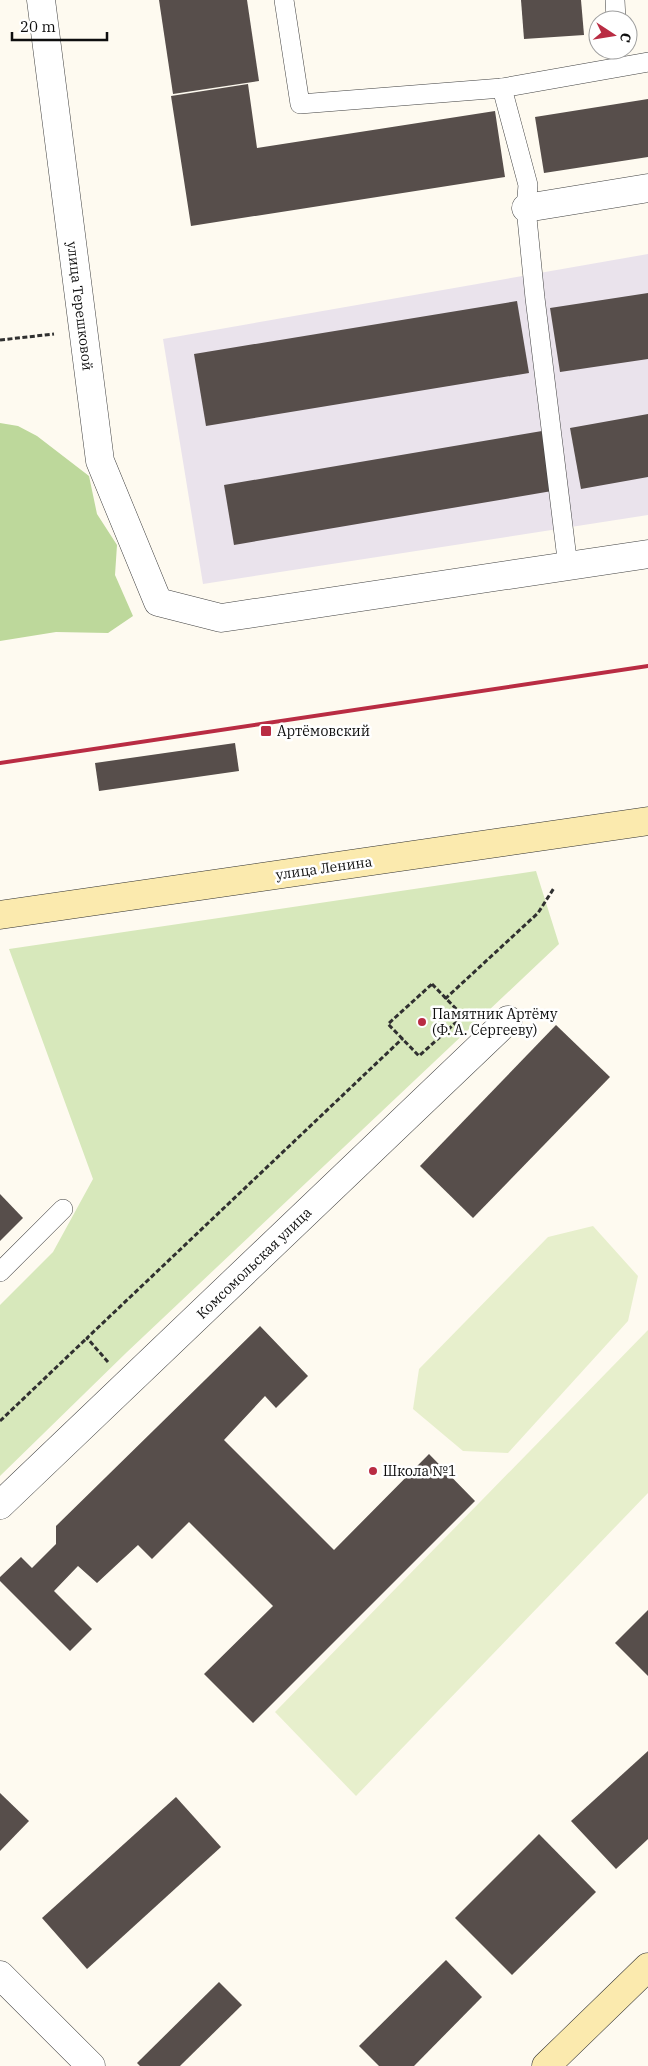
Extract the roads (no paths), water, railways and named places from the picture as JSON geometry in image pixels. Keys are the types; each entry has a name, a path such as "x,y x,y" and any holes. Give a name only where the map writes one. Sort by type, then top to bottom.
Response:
{"street":[{"name":"улица Терешковой","path":"41,0 100,461 158,602 221,618 568,566"},
{"path":"526,208 648,188"},
{"path":"568,566 648,554"},
{"name":"улица Ленина","path":"0,915 648,821"},
{"name":"Комсомольская улица","path":"0,1505 508,1020"},
{"path":"546,2066 648,1967"},
{"path":"0,1975 91,2066"}],"lane":[{"path":"284,0 300,104 502,88 614,60"},
{"path":"628,60 648,62"},
{"path":"502,88 528,185 526,208 535,298 568,566"},
{"path":"0,1272 63,1209"}],"railway":[{"path":"0,763 648,666"}],"place":[{"name":"Артёмовский","path":"266,731"},
{"name":"Памятник Артёму (Ф. А. Сергееву)","path":"422,1022"},
{"name":"Школа №1","path":"373,1471"}]}
